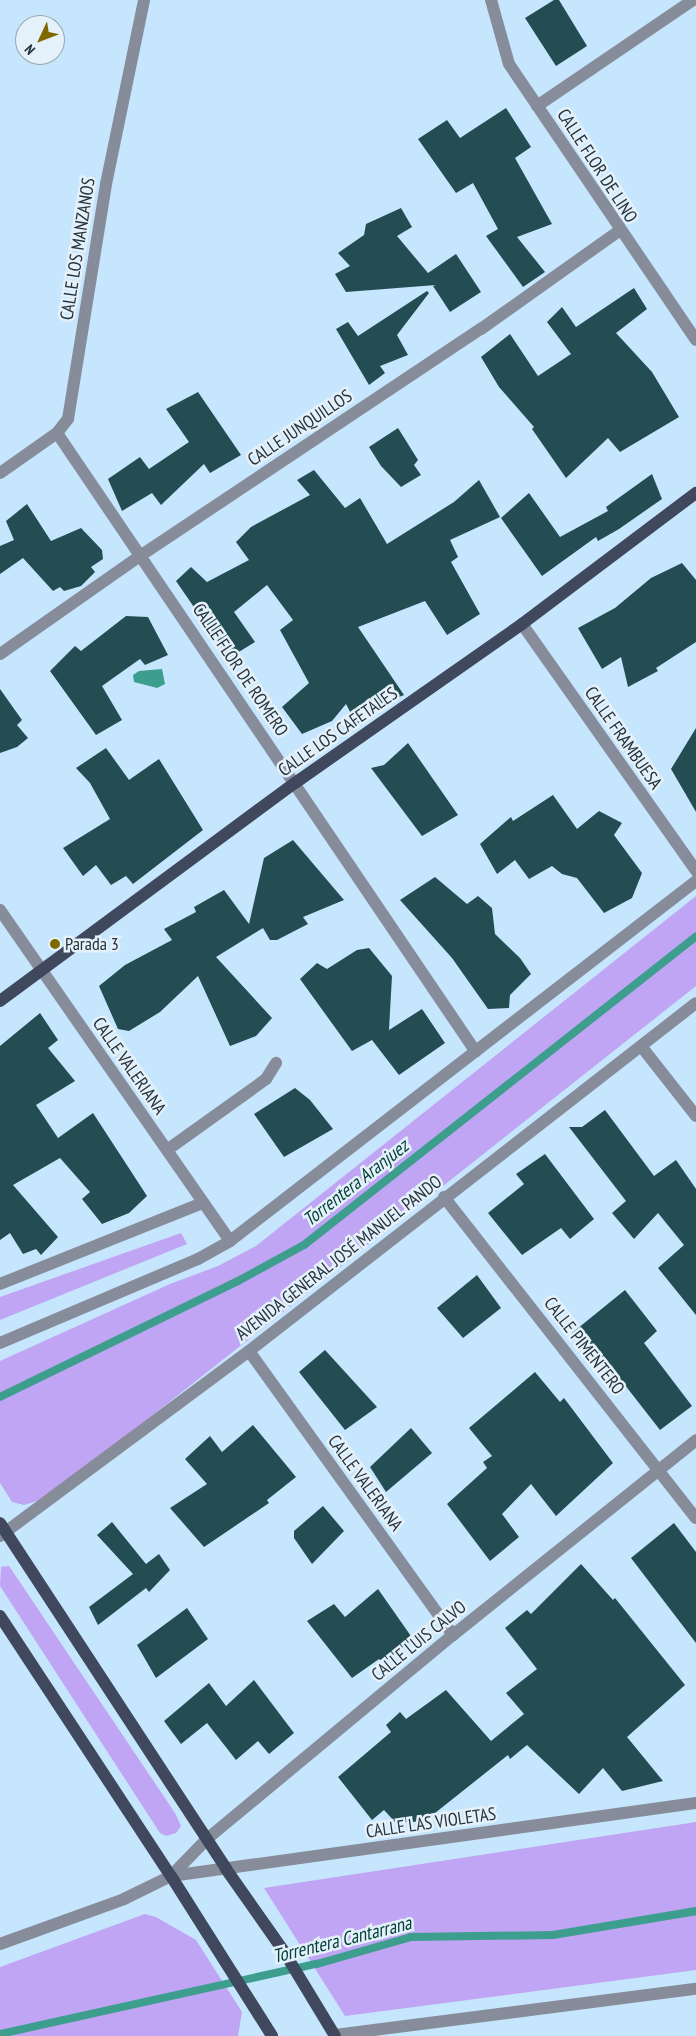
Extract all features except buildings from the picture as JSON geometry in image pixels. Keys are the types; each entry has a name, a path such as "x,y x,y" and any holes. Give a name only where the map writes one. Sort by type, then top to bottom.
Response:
{"main road":[{"name":"CALLE LOS CAFETALES","path":"0,1001 295,783 522,624 696,493"},
{"path":"2,1530 226,1869 283,1950 335,2036"},
{"path":"0,1616 172,1876 242,1985 272,2036"}],"street":[{"name":"CALLE LOS MANZANOS","path":"0,472 57,433 68,419 106,184 144,0"},
{"name":"CALLE FLOR DE LINO","path":"491,0 508,64 619,231 696,340"},
{"path":"537,106 693,0"},
{"name":"CALLE JUNQUILLOS","path":"0,654 140,556 481,329 619,231"},
{"name":"CALLE FLOR DE ROMERO","path":"57,433 476,1052"},
{"name":"CALLE FRAMBUESA","path":"522,624 696,871"},
{"path":"0,1343 198,1260 230,1241 696,881"},
{"name":"CALLE VALERIANA","path":"0,910 230,1241"},
{"name":"AVENIDA GENERAL JOSÉ MANUEL PANDO","path":"2,1530 249,1351 444,1197 696,1003"},
{"path":"641,1046 696,1116"},
{"path":"167,1150 266,1079 276,1063"},
{"name":"CALLE PIMENTERO","path":"444,1197 696,1518"},
{"path":"0,1284 203,1203"},
{"name":"CALLE VALERIANA","path":"249,1351 453,1635"},
{"name":"CALLE LUIS CALVO","path":"172,1876 207,1839 453,1635 696,1440"},
{"name":"CALLE LAS VIOLETAS","path":"172,1876 696,1803"},
{"path":"0,1944 124,1899 172,1876"},
{"path":"335,2036 696,1989"}],"shaded area":[{"path":"162,669 165,684 157,688 134,682 133,675 139,671"},
{"path":"696,896 696,986 96,1460 37,1501 24,1505 12,1502 0,1483 0,1361 170,1284 218,1266 256,1246"},
{"path":"181,1233 187,1244 0,1320 0,1297"},
{"path":"9,1566 175,1813 181,1826 176,1833 166,1836 160,1833 0,1586 1,1567"},
{"path":"696,1822 696,1970 345,2016 264,1888"},
{"path":"145,1914 156,1917 196,1940 242,2012 238,2036 0,2036 0,1967"}],"waterway":[{"name":"Torrentera Aranjuez","path":"0,1397 238,1281 304,1245 696,937"},
{"name":"Torrentera Cantarrana","path":"0,2034 317,1964 411,1937 553,1935 696,1911"}],"place":[{"name":"Parada 3","path":"55,944"}]}
